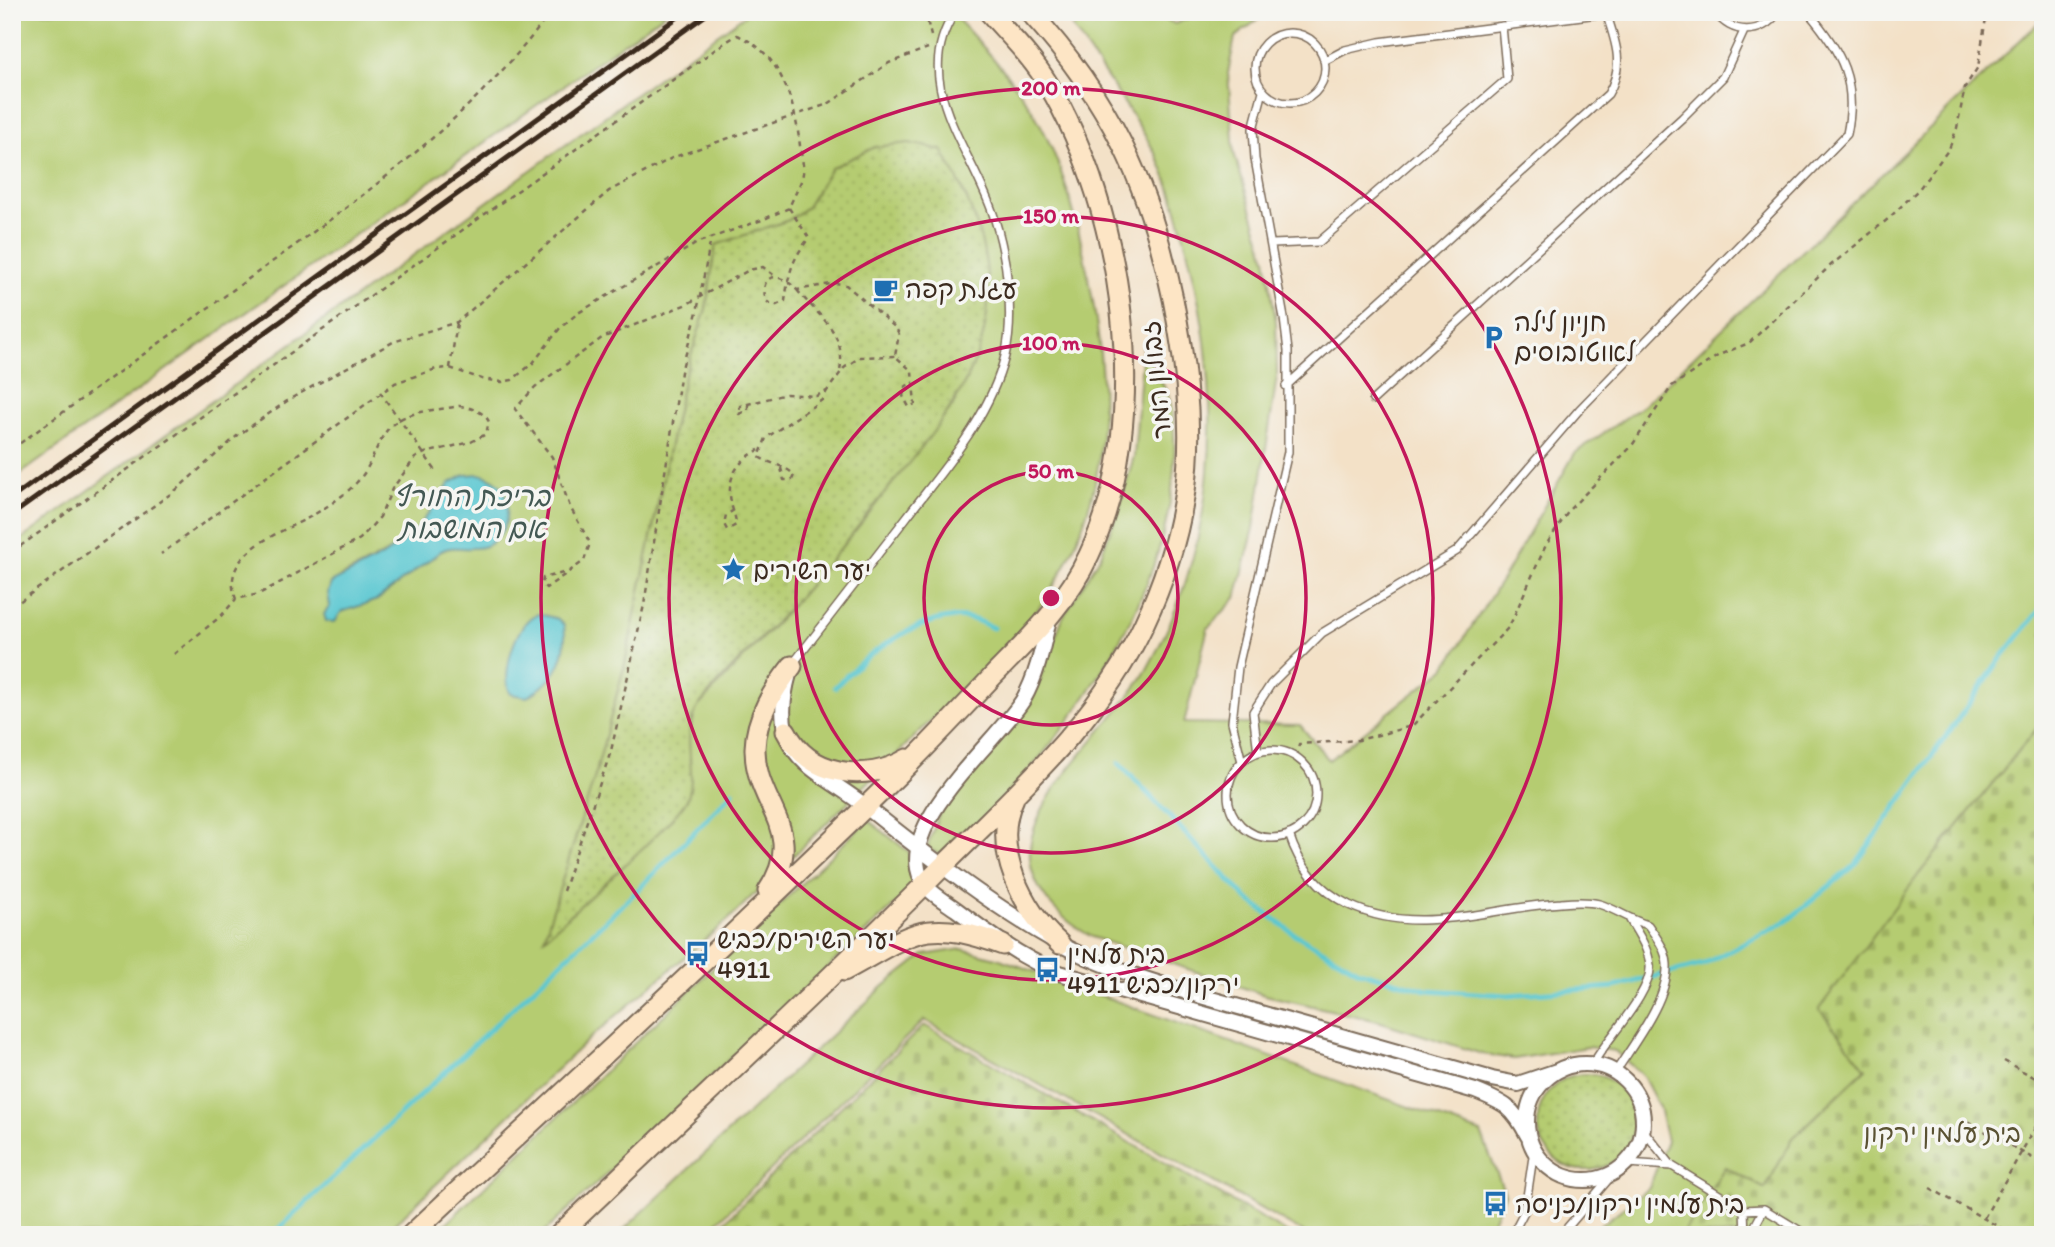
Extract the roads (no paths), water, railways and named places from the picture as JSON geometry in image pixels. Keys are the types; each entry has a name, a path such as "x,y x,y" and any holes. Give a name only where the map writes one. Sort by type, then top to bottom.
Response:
{"main road":[{"name":"זבולון המר","path":"750,917 928,745 1049,618 1088,557 1108,507 1121,446 1124,373 1117,291 1107,237 1090,178 1072,132 1031,59 989,12"},
{"name":"זבולון המר","path":"806,998 1016,795 1076,730 1126,658 1144,624 1174,543 1189,473 1190,400 1166,267 1148,200 1119,136 1092,88 1062,47 1030,12"},
{"path":"411,1235 750,917 777,877 784,848 782,826 757,766 756,737 770,698 792,666"},
{"path":"786,731 790,739 820,764 849,774 863,775 890,768 928,745"},
{"path":"1016,795 1005,826 1012,872 1033,915 1060,944"},
{"path":"559,1235 806,998 844,971 909,936 929,930 965,931 1003,945"}],"street":[{"path":"792,666 784,696 786,731 803,763 866,806 919,850 942,867 1060,944 1186,991 1492,1079 1518,1084 1575,1065 1593,1064 1615,1073 1637,1095 1643,1112 1643,1130 1635,1153 1627,1163 1613,1174 1595,1180 1577,1180 1560,1175 1544,1164 1534,1150 1516,1112 1505,1103 1475,1091 1056,972 1003,945 925,885 918,870 919,850 925,828 943,797 1023,699 1033,678 1049,618"},
{"path":"1528,1136 1527,1121 1535,1092 1557,1071"}],"lane":[{"path":"792,666 963,444 989,401 1006,354 1009,276 995,217 947,116 941,90 938,47 955,12"},
{"path":"1715,12 1724,23 1744,31 1767,24 1778,12"},
{"path":"1258,752 1253,712 1271,684 1322,634 1457,551 1579,410 1847,134 1852,93 1842,60 1808,12"},
{"path":"1286,386 1608,94 1617,80 1619,64 1610,13 1378,42 1345,50 1324,61"},
{"path":"1273,244 1319,242 1507,79 1502,26"},
{"path":"1373,400 1682,118 1723,77 1744,31"},
{"path":"1295,33 1305,37 1320,51 1324,61 1321,83 1306,100 1283,103 1263,91 1257,82 1255,61 1259,52 1274,37 1295,33"},
{"path":"1242,762 1232,722 1238,667 1288,452 1288,351 1273,244 1255,159 1253,129 1263,91"},
{"path":"1271,750 1297,757 1314,778 1316,791 1310,817 1289,834 1262,836 1240,823 1232,812 1229,786 1242,762 1258,752 1271,750"},
{"path":"1289,834 1296,854 1327,894 1361,911 1391,920 1419,921 1487,915 1560,903 1598,904 1630,920 1648,925 1662,946 1667,965 1657,1004 1615,1073"},
{"path":"1593,1064 1642,991 1651,968 1645,945 1630,920"},
{"path":"1643,1130 1672,1166 1744,1210 1764,1209 1807,1235"},
{"path":"1512,1235 1525,1210 1534,1150"},
{"path":"1627,1163 1672,1166"},
{"path":"1560,1235 1613,1174"},
{"path":"1748,1235 1764,1209"},
{"path":"1744,1210 1748,1235"}],"water":[{"name":"בריכת החורף אם המושבות","path":"480,474 499,484 506,497 506,519 496,539 482,547 445,549 377,600 341,612 335,622 326,621 324,614 330,606 328,593 331,583 381,557 413,535 450,483 465,475"},
{"path":"539,614 558,619 564,625 562,658 553,676 537,691 527,697 511,694 507,675 512,649 524,625 531,617"}],"waterway":[{"path":"1119,763 1246,898 1293,933 1359,971 1427,990 1508,995 1614,987 1704,964 1787,921 1855,865 2002,657 2043,606"},
{"path":"835,687 877,650 931,622 967,618 993,628"},
{"path":"272,1235 639,889 733,792"}],"railway":[{"path":"12,498 685,12"},
{"path":"12,515 710,12"}],"place":[{"name":"עגלת קפה","path":"885,289"},
{"name":"חניון לילה לאוטובוסים","path":"1494,337"},
{"name":"יער השירים","path":"733,570"},
{"name":"יער השירים/כביש 4911","path":"697,954"},
{"name":"בית עלמין ירקון/כביש 4911","path":"1047,969"},
{"name":"בית עלמין ירקון/כניסה","path":"1495,1204"}],"park label":[{"name":"בית עלמין ירקון","path":"1942,1133"}]}
